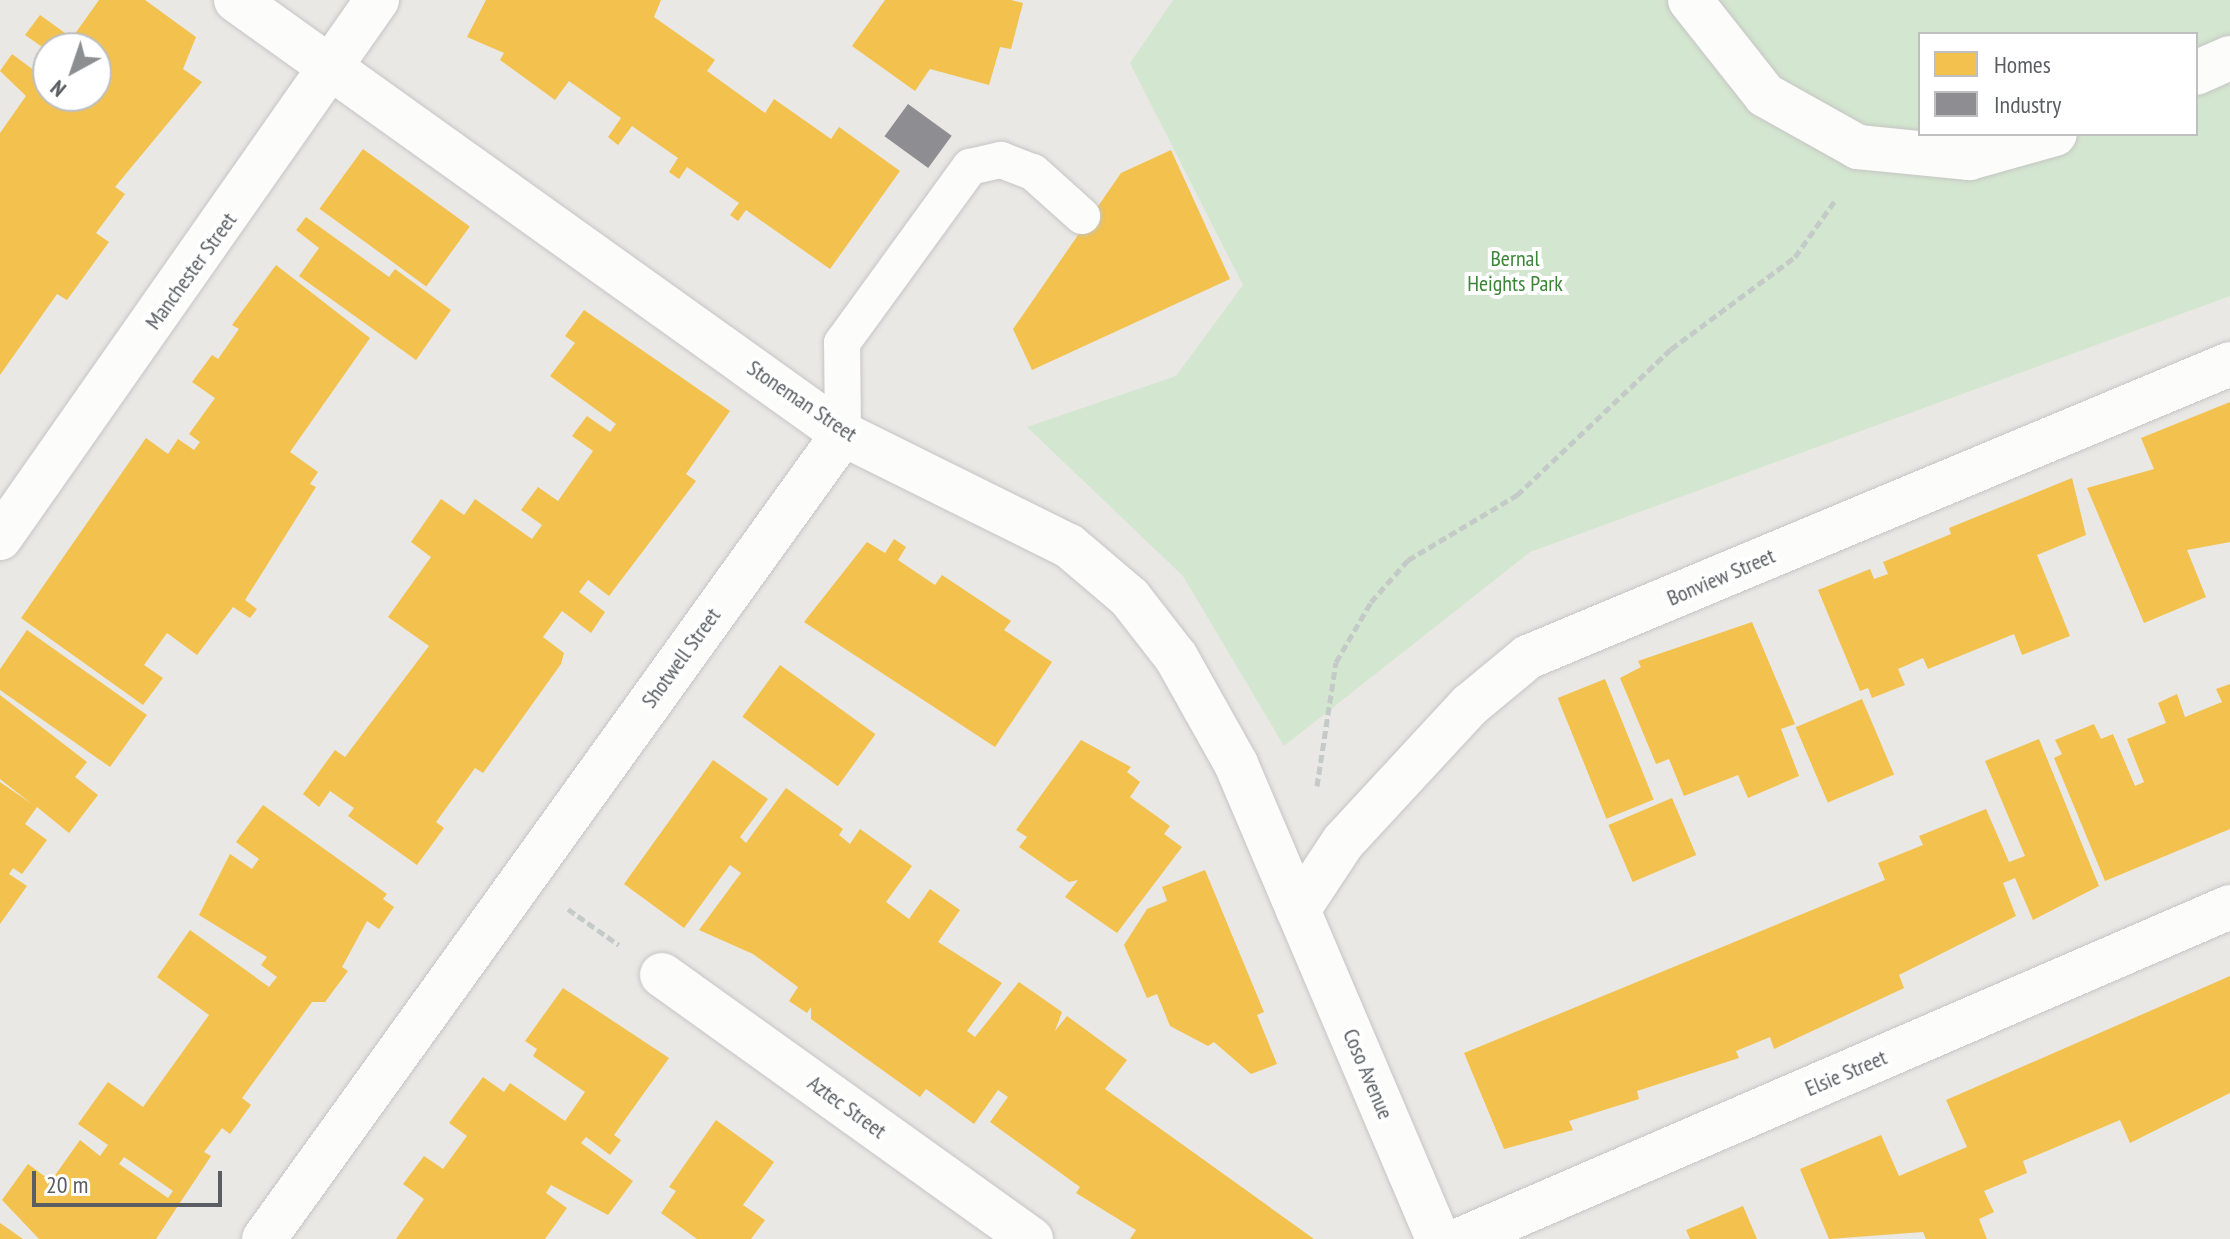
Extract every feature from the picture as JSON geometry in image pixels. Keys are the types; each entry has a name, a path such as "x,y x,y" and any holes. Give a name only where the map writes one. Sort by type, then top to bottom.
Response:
{"street":[{"name":"Stoneman Street","path":"236,0 843,434 1056,539 1130,598 1208,708 1298,910"},
{"name":"Manchester Street","path":"0,538 333,68 377,0"},
{"path":"1690,0 1765,95 1858,147 1969,158 2048,136"},
{"path":"2198,72 2230,58"},
{"name":"Bonview Street","path":"1298,910 1343,842 1470,705 1528,657 2230,364"},
{"name":"Shotwell Street","path":"264,1239 843,434"},
{"name":"Elsie Street","path":"1462,1239 2230,907"},
{"name":"Coso Avenue","path":"1298,910 1438,1239"},
{"name":"Aztec Street","path":"662,975 1031,1239"}],"lane":[{"path":"843,434 842,343 970,167 1001,160 1033,172 1082,216"}],"path":[{"path":"1315,801 1336,662 1371,602 1408,560 1517,495 1671,349 1795,257 1828,219 1858,147"},
{"path":"523,877 662,975"}],"green space":[{"name":"Bernal Heights Park","path":"1173,0 2230,0 2230,296 1530,552 1284,746 1183,576 1027,427 1176,376 1243,285 1130,63"}],"building: Homes":[{"path":"99,0 145,0 196,37 183,69 202,82 115,187 125,194 96,233 109,242 67,300 57,294 0,375 0,133 26,96 0,71 12,54 32,69 32,112 112,112 112,32 76,32"},
{"path":"486,0 661,0 654,17 715,60 707,71 765,113 774,99 831,139 839,127 900,171 830,269 746,210 738,221 730,215 739,203 687,167 679,179 669,172 678,158 632,126 618,145 608,137 621,118 569,81 555,100 500,60 504,53 467,37"},
{"path":"885,0 1011,0 1023,3 1011,49 1000,47 989,85 930,69 915,91 852,46"},
{"path":"40,15 64,32 32,32 32,40 25,35"},
{"path":"363,149 470,227 426,286 320,209"},
{"path":"1171,150 1230,279 1032,370 1013,329 1121,173"},
{"path":"306,217 389,277 395,269 451,310 416,360 299,276 319,248 296,230"},
{"path":"276,265 370,338 290,452 318,472 310,484 316,487 245,600 257,609 250,618 233,607 197,655 167,633 144,665 163,678 143,705 21,618 146,438 168,454 178,439 194,450 200,442 189,434 215,398 192,382 212,355 218,359 239,329 232,325"},
{"path":"584,310 730,411 686,474 696,481 609,596 588,580 579,592 605,612 591,633 562,611 543,637 564,653 561,664 483,773 475,768 436,822 444,828 417,865 348,816 354,808 330,791 319,807 303,794 335,750 345,757 429,646 388,617 431,557 411,542 441,499 464,515 475,499 532,539 542,525 521,510 538,487 558,501 593,451 572,436 587,416 610,432 616,424 550,376 575,343 565,336"},
{"path":"2230,402 2230,542 2187,550 2206,597 2144,623 2087,488 2154,469 2141,438"},
{"path":"2072,478 2086,535 2037,555 2070,636 2022,655 2014,634 1928,669 1923,658 1898,669 1905,685 1872,698 1868,688 1860,691 1818,590 1870,569 1874,579 1888,574 1883,562 1951,534 1949,528"},
{"path":"894,539 906,547 898,560 935,585 942,575 1011,621 1004,630 1052,662 995,747 804,622 867,542 885,553"},
{"path":"1752,622 1795,724 1781,729 1799,776 1748,798 1738,775 1684,796 1669,759 1656,764 1620,678 1641,667 1638,661"},
{"path":"27,630 147,715 110,767 0,690 0,669"},
{"path":"780,665 875,734 838,786 742,717"},
{"path":"1605,679 1654,800 1606,819 1558,698"},
{"path":"2230,684 2230,829 2105,881 2054,758 2062,754 2055,740 2094,724 2101,739 2113,734 2135,786 2144,782 2127,739 2166,723 2158,703 2177,694 2185,717 2222,702 2216,689"},
{"path":"0,695 87,762 75,777 98,795 69,833 37,807 25,824 47,840 22,874 13,868 9,874 27,886 0,924 0,782 32,804 0,779"},
{"path":"1862,699 1894,774 1828,803 1796,727"},
{"path":"2039,739 2099,886 2033,920 2015,878 2003,883 2016,916 1899,975 1904,988 1774,1049 1770,1037 1736,1051 1739,1058 1637,1091 1639,1099 1569,1121 1573,1130 1504,1149 1464,1053 1885,880 1878,863 1923,845 1919,836 1986,809 2009,862 2025,856 1985,761"},
{"path":"1081,740 1131,767 1127,772 1140,782 1130,797 1170,826 1164,834 1182,847 1117,933 1065,897 1078,880 1069,882 1019,847 1027,837 1016,830"},
{"path":"713,760 768,799 740,837 746,843 786,788 843,829 839,835 850,844 860,829 912,866 886,902 909,919 930,889 960,910 938,942 1002,983 967,1031 975,1037 1019,982 1062,1012 1055,1031 1067,1016 1127,1060 1105,1089 1314,1239 1130,1239 1136,1230 1076,1193 1080,1187 990,1122 1008,1097 998,1090 974,1124 926,1089 920,1097 811,1019 811,1007 807,1013 789,1001 798,987 753,954 699,930 741,873 730,865 684,928 624,884"},
{"path":"1672,798 1696,855 1633,882 1608,825"},
{"path":"263,805 387,894 383,899 394,907 379,929 367,921 342,967 348,971 325,1002 312,1002 242,1098 251,1105 230,1134 222,1128 204,1152 211,1156 156,1239 39,1239 2,1200 28,1164 51,1181 80,1140 100,1156 108,1145 78,1124 108,1082 143,1107 209,1015 157,977 190,930 269,987 277,977 261,965 267,957 199,915 230,854 252,869 259,859 236,842","holes":["124,1157 173,1191 168,1198 119,1164"]},
{"path":"1205,870 1264,1012 1257,1015 1277,1064 1251,1074 1214,1042 1208,1046 1170,1026 1157,994 1147,998 1124,945 1147,909 1167,901 1162,887"},
{"path":"2230,976 2230,1093 2130,1143 2120,1120 2023,1161 2027,1173 1984,1191 1994,1212 1979,1219 1987,1239 1926,1239 1923,1232 1829,1239 1800,1169 1881,1135 1899,1176 1967,1147 1946,1100"},
{"path":"563,988 669,1058 614,1135 621,1140 610,1155 586,1137 581,1143 633,1181 608,1215 551,1185 546,1193 567,1208 545,1239 396,1239 424,1199 403,1184 424,1156 443,1169 467,1136 449,1123 483,1077 504,1092 510,1083 565,1121 585,1092 533,1056 537,1049 525,1041"},
{"path":"716,1120 774,1162 743,1205 765,1220 751,1239 697,1239 661,1213 676,1191 669,1187"},
{"path":"1743,1206 1757,1239 1690,1239 1686,1230"},
{"path":"0,1223 23,1239 0,1239"}],"building: Industry":[{"path":"908,104 952,136 928,168 884,136"}]}
